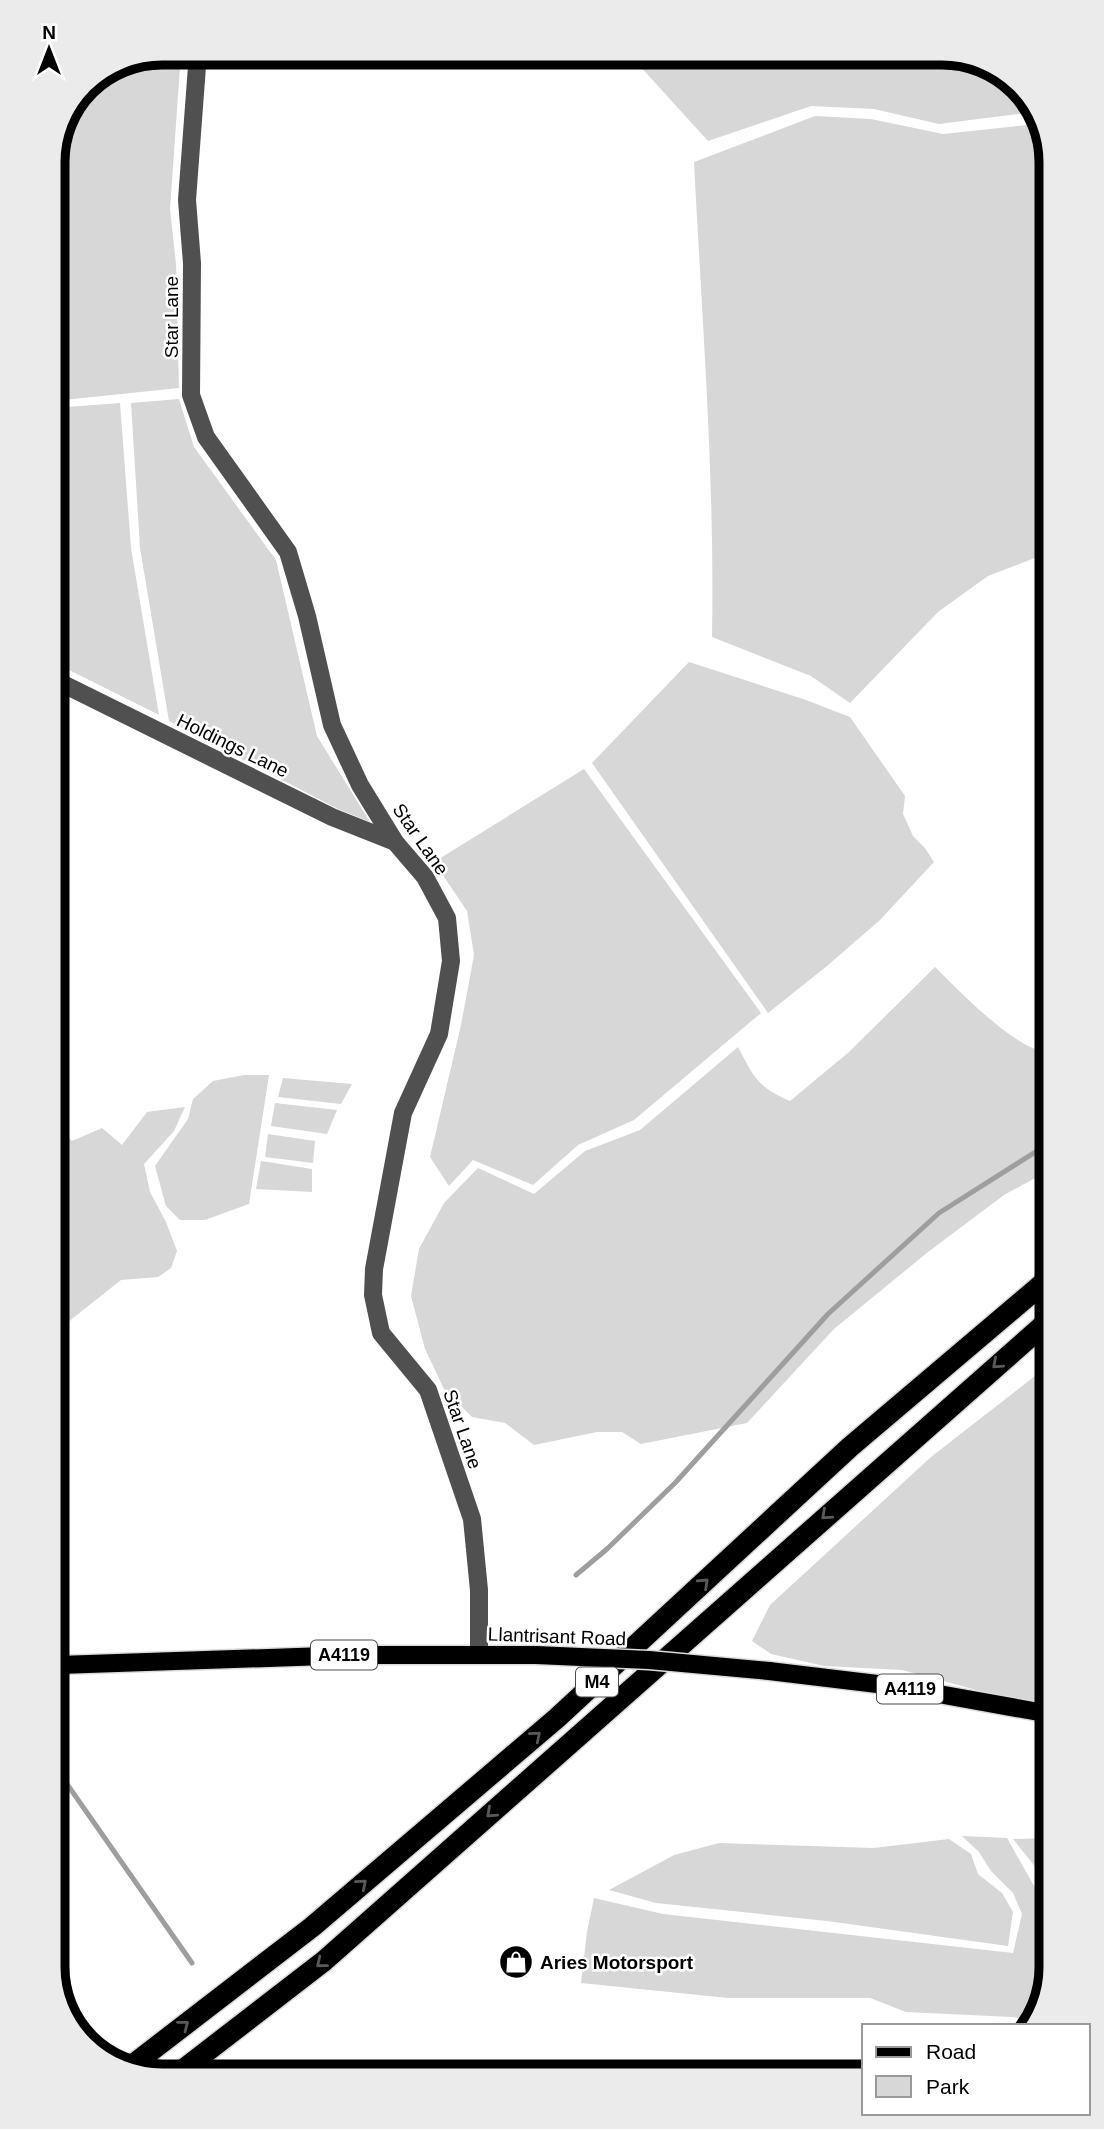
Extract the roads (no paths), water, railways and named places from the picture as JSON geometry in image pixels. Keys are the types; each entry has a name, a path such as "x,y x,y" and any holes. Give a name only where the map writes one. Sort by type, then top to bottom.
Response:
{"highway":[{"name":"M4","path":"138,2061 312,1927 557,1718 850,1447 1039,1287"},
{"name":"M4","path":"191,2064 324,1961 1039,1329"}],"main road":[{"name":"Llantrisant Road","path":"65,1665 354,1655 478,1654 649,1660 894,1686 1039,1712"}],"street":[{"name":"Star Lane","path":"197,65 187,200 192,263 191,395 206,437 288,552 307,616 332,725 360,785 395,842 425,877 447,918 451,961 439,1034 403,1113 374,1269 373,1295 381,1333 428,1390 472,1519 479,1590 478,1654"},
{"name":"Holdings Lane","path":"65,685 332,817 395,842"}],"waterway":[{"path":"576,1575 675,1483 828,1314 939,1213 1039,1150"},
{"path":"65,1781 192,1963"}],"place":[{"name":"Aries Motorsport","path":"516,1962"}]}
